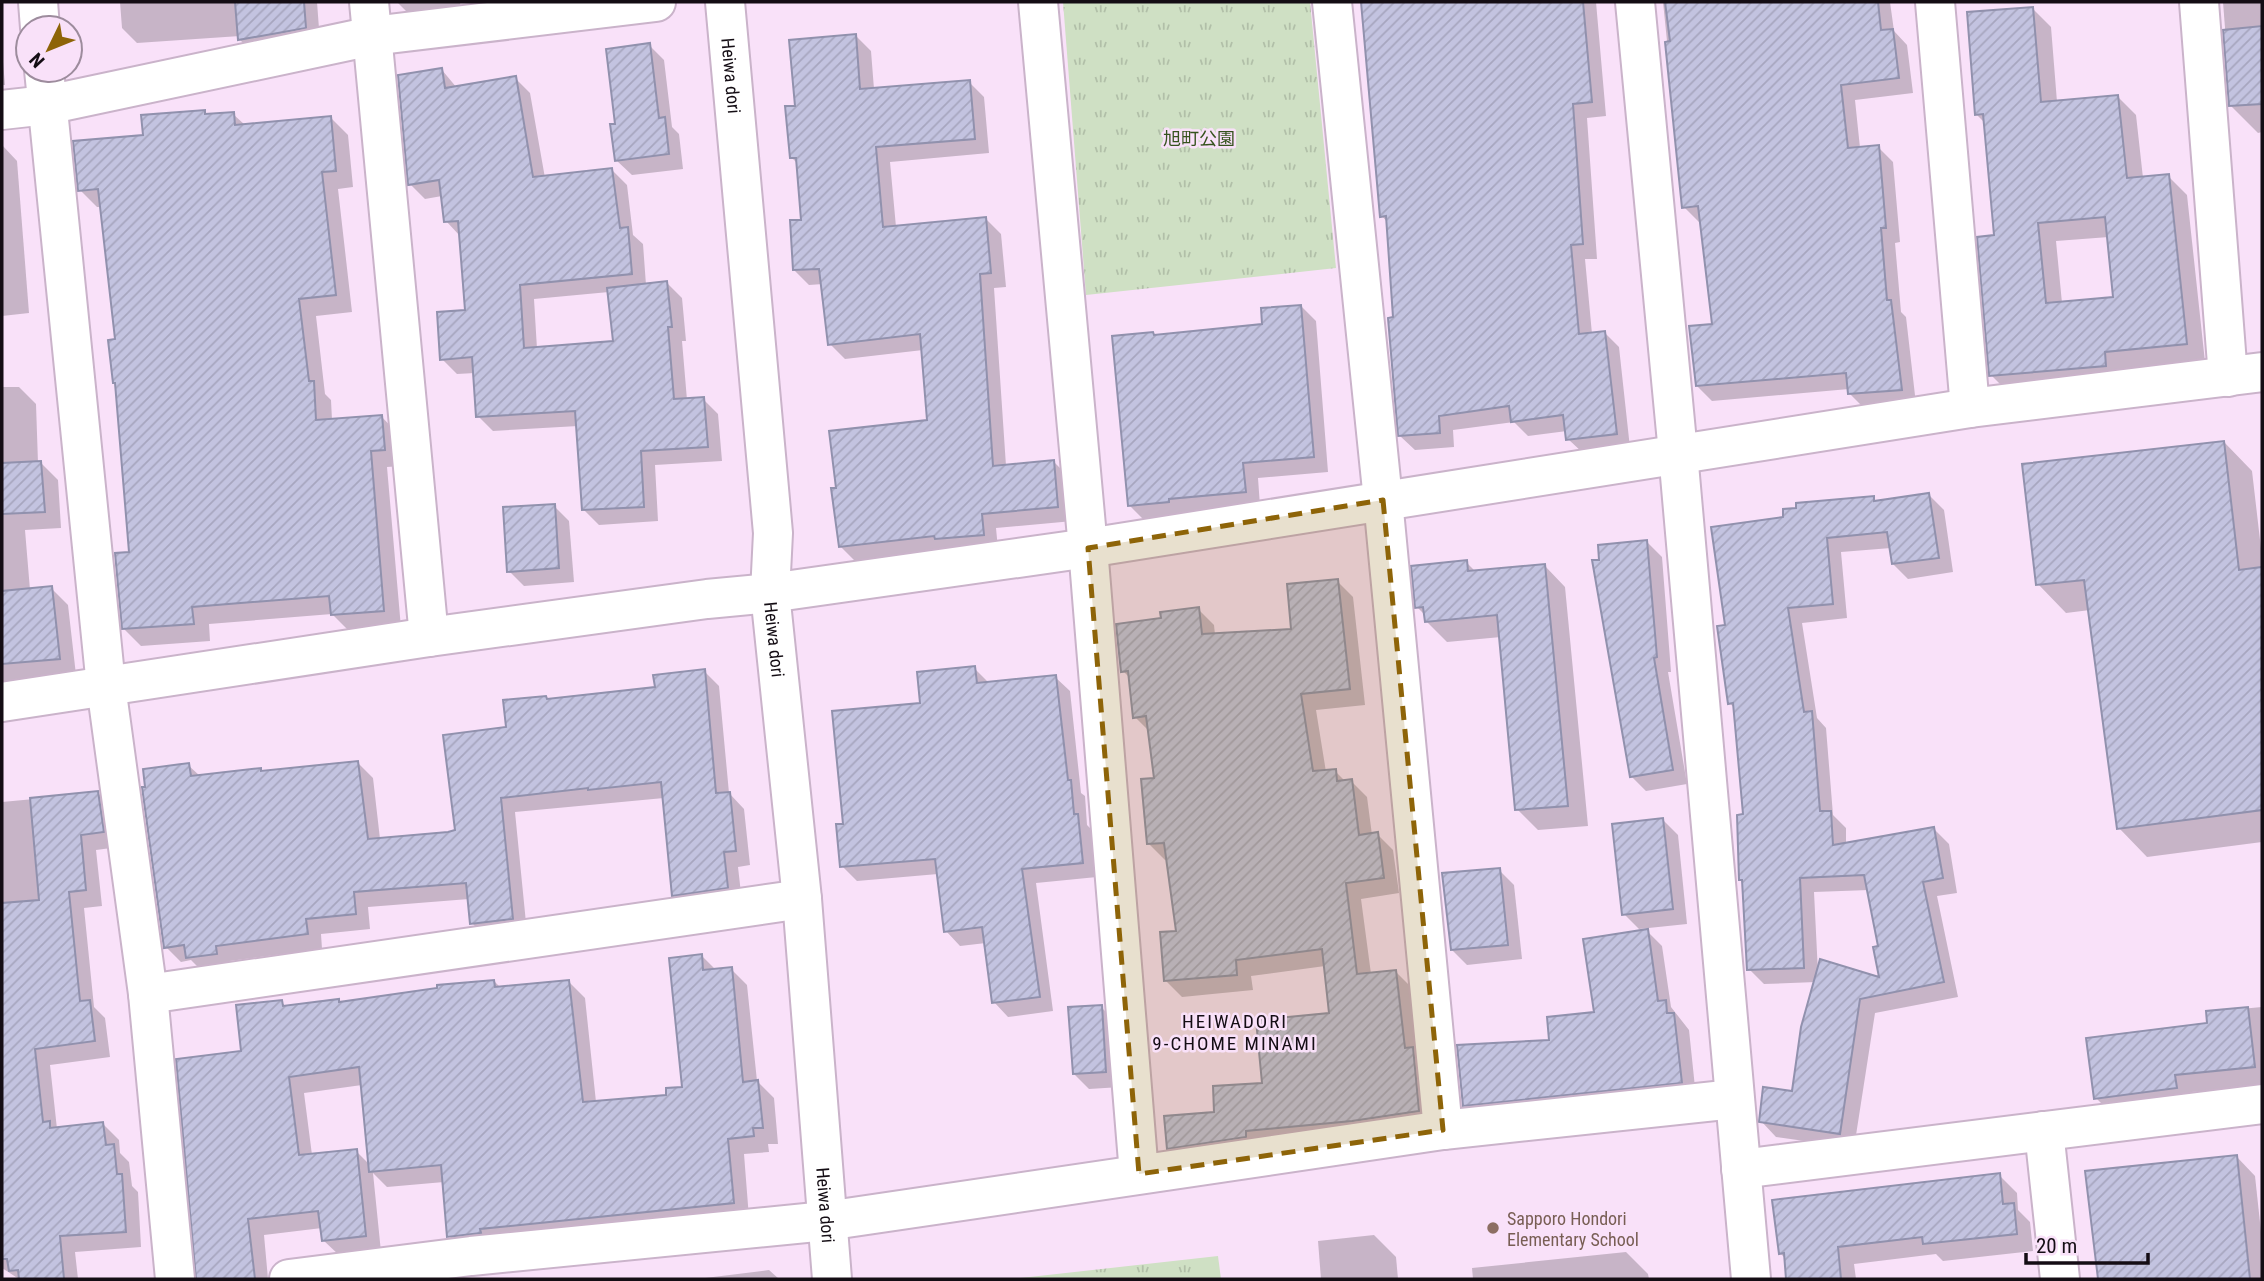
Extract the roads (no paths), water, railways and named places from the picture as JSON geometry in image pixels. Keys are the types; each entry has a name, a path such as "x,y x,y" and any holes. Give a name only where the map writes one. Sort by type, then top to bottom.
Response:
{"street":[{"path":"2,110 46,87 370,19 656,2"},
{"name":"Heiwa dori","path":"725,2 773,533 770,593 802,899 832,1279"},
{"path":"1038,2 1088,548 1139,1174"},
{"path":"1332,2 1443,1130"},
{"path":"1636,2 1751,1279"},
{"path":"1935,2 1970,408"},
{"path":"2,702 429,637 1088,548 1970,408 2245,375 2199,2"},
{"path":"370,19 429,637"},
{"path":"46,87 106,686 148,994 175,1279"},
{"path":"148,994 802,899"},
{"path":"289,1279 472,1268 826,1220 1443,1130 1734,1099"},
{"path":"1741,1169 2262,1104"},
{"path":"2044,1131 2060,1279"}],"place":[{"name":"Sapporo Hondori Elementary School","path":"1493,1228"}],"district":[{"name":"HEIWADORI 9-CHOME MINAMI","path":"1235,1032"}],"park label":[{"name":"旭町公園","path":"1199,138"}]}
